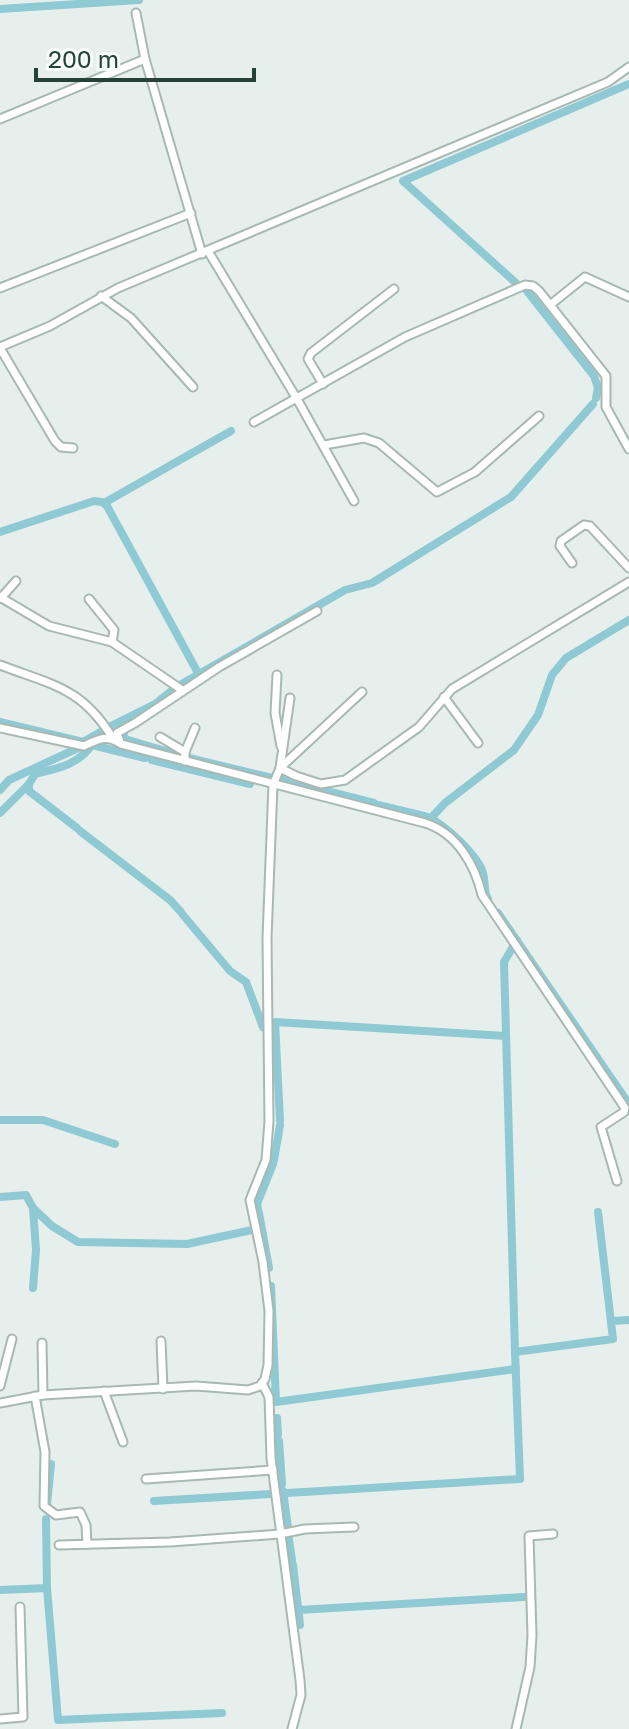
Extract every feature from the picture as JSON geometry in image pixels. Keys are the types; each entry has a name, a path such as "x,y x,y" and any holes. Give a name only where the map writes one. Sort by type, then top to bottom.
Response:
{"street":[{"path":"136,13 145,59 205,253 297,399 354,501"},
{"path":"0,119 145,59"},
{"path":"73,448 61,447 55,441 0,347 50,326 101,296 608,82 629,67"},
{"path":"0,288 191,213"},
{"path":"550,305 585,277 629,297"},
{"path":"254,422 405,337 525,285 539,291 606,376 606,407 629,449"},
{"path":"323,384 308,359 311,353 394,289"},
{"path":"101,296 131,318 193,387"},
{"path":"324,445 364,438 379,443 437,492 475,472 539,416"},
{"path":"572,563 560,546 561,541 584,525 590,526 629,568"},
{"path":"16,581 1,598 49,626 112,642 182,690"},
{"path":"280,768 321,784 345,780 419,727 444,697 469,678 629,582"},
{"path":"89,599 114,630 112,642"},
{"path":"121,744 117,733 120,729 135,723 182,690 317,611"},
{"path":"0,665 73,693 93,709 112,737 121,744 185,757 273,785 425,823 445,832 471,862 482,895 621,1101 624,1112 601,1127 617,1181"},
{"path":"277,675 275,713 282,752"},
{"path":"280,768 362,692"},
{"path":"444,697 478,743"},
{"path":"0,1403 39,1396 196,1386 248,1390 262,1383 268,1365 269,1311 250,1200 266,1160 269,1121 267,953 273,785 280,768 290,698"},
{"path":"0,728 84,746 102,737 112,737"},
{"path":"185,757 195,728"},
{"path":"160,737 185,757"},
{"path":"0,1386 12,1339"},
{"path":"161,1341 163,1389"},
{"path":"42,1343 39,1396 45,1452 44,1506 56,1515 80,1512 86,1525 87,1544"},
{"path":"262,1383 269,1397 273,1470 300,1688 299,1708 292,1729"},
{"path":"104,1391 123,1442"},
{"path":"146,1479 273,1470"},
{"path":"59,1545 170,1542 354,1527"},
{"path":"516,1729 530,1667 529,1536 553,1534"},
{"path":"0,1719 23,1717 20,1607"}],"waterway":[{"path":"0,9 139,0"},
{"path":"517,284 403,181 629,84"},
{"path":"527,291 594,376 598,388 596,398"},
{"path":"180,685 345,590 372,583 511,497 593,404"},
{"path":"104,503 231,431"},
{"path":"0,532 94,501 102,502 107,506 198,673"},
{"path":"431,818 445,803 514,750 538,715 552,675 566,658 629,620"},
{"path":"107,728 155,704 175,688"},
{"path":"0,722 83,742 104,730"},
{"path":"123,732 125,739 182,756"},
{"path":"0,813 35,774 74,761 92,745 145,758"},
{"path":"0,790 9,780 78,748"},
{"path":"189,758 272,778"},
{"path":"152,760 250,784"},
{"path":"279,779 374,803"},
{"path":"29,784 29,791 77,828"},
{"path":"378,805 424,816"},
{"path":"428,817 452,833 475,858 483,873 488,899"},
{"path":"80,831 170,900 181,912"},
{"path":"498,913 629,1104"},
{"path":"183,915 230,971 246,982 263,1027"},
{"path":"517,940 504,962 515,1352 613,1339 598,1212"},
{"path":"280,1120 275,1022 506,1036"},
{"path":"0,1120 43,1120 115,1144"},
{"path":"274,1160 280,1125"},
{"path":"258,1209 257,1204 273,1164"},
{"path":"0,1197 26,1195 33,1208 52,1226 78,1242 187,1244 261,1228"},
{"path":"33,1208 36,1250 33,1288"},
{"path":"259,1213 269,1268"},
{"path":"271,1286 276,1402 516,1369"},
{"path":"611,1321 629,1320"},
{"path":"154,1501 520,1479 515,1352"},
{"path":"277,1418 278,1434"},
{"path":"279,1441 282,1484"},
{"path":"47,1504 51,1464"},
{"path":"283,1491 288,1528"},
{"path":"46,1519 47,1588 58,1720 222,1713"},
{"path":"288,1533 292,1560"},
{"path":"293,1565 300,1625"},
{"path":"0,1590 47,1588"},
{"path":"298,1610 524,1597"}]}
